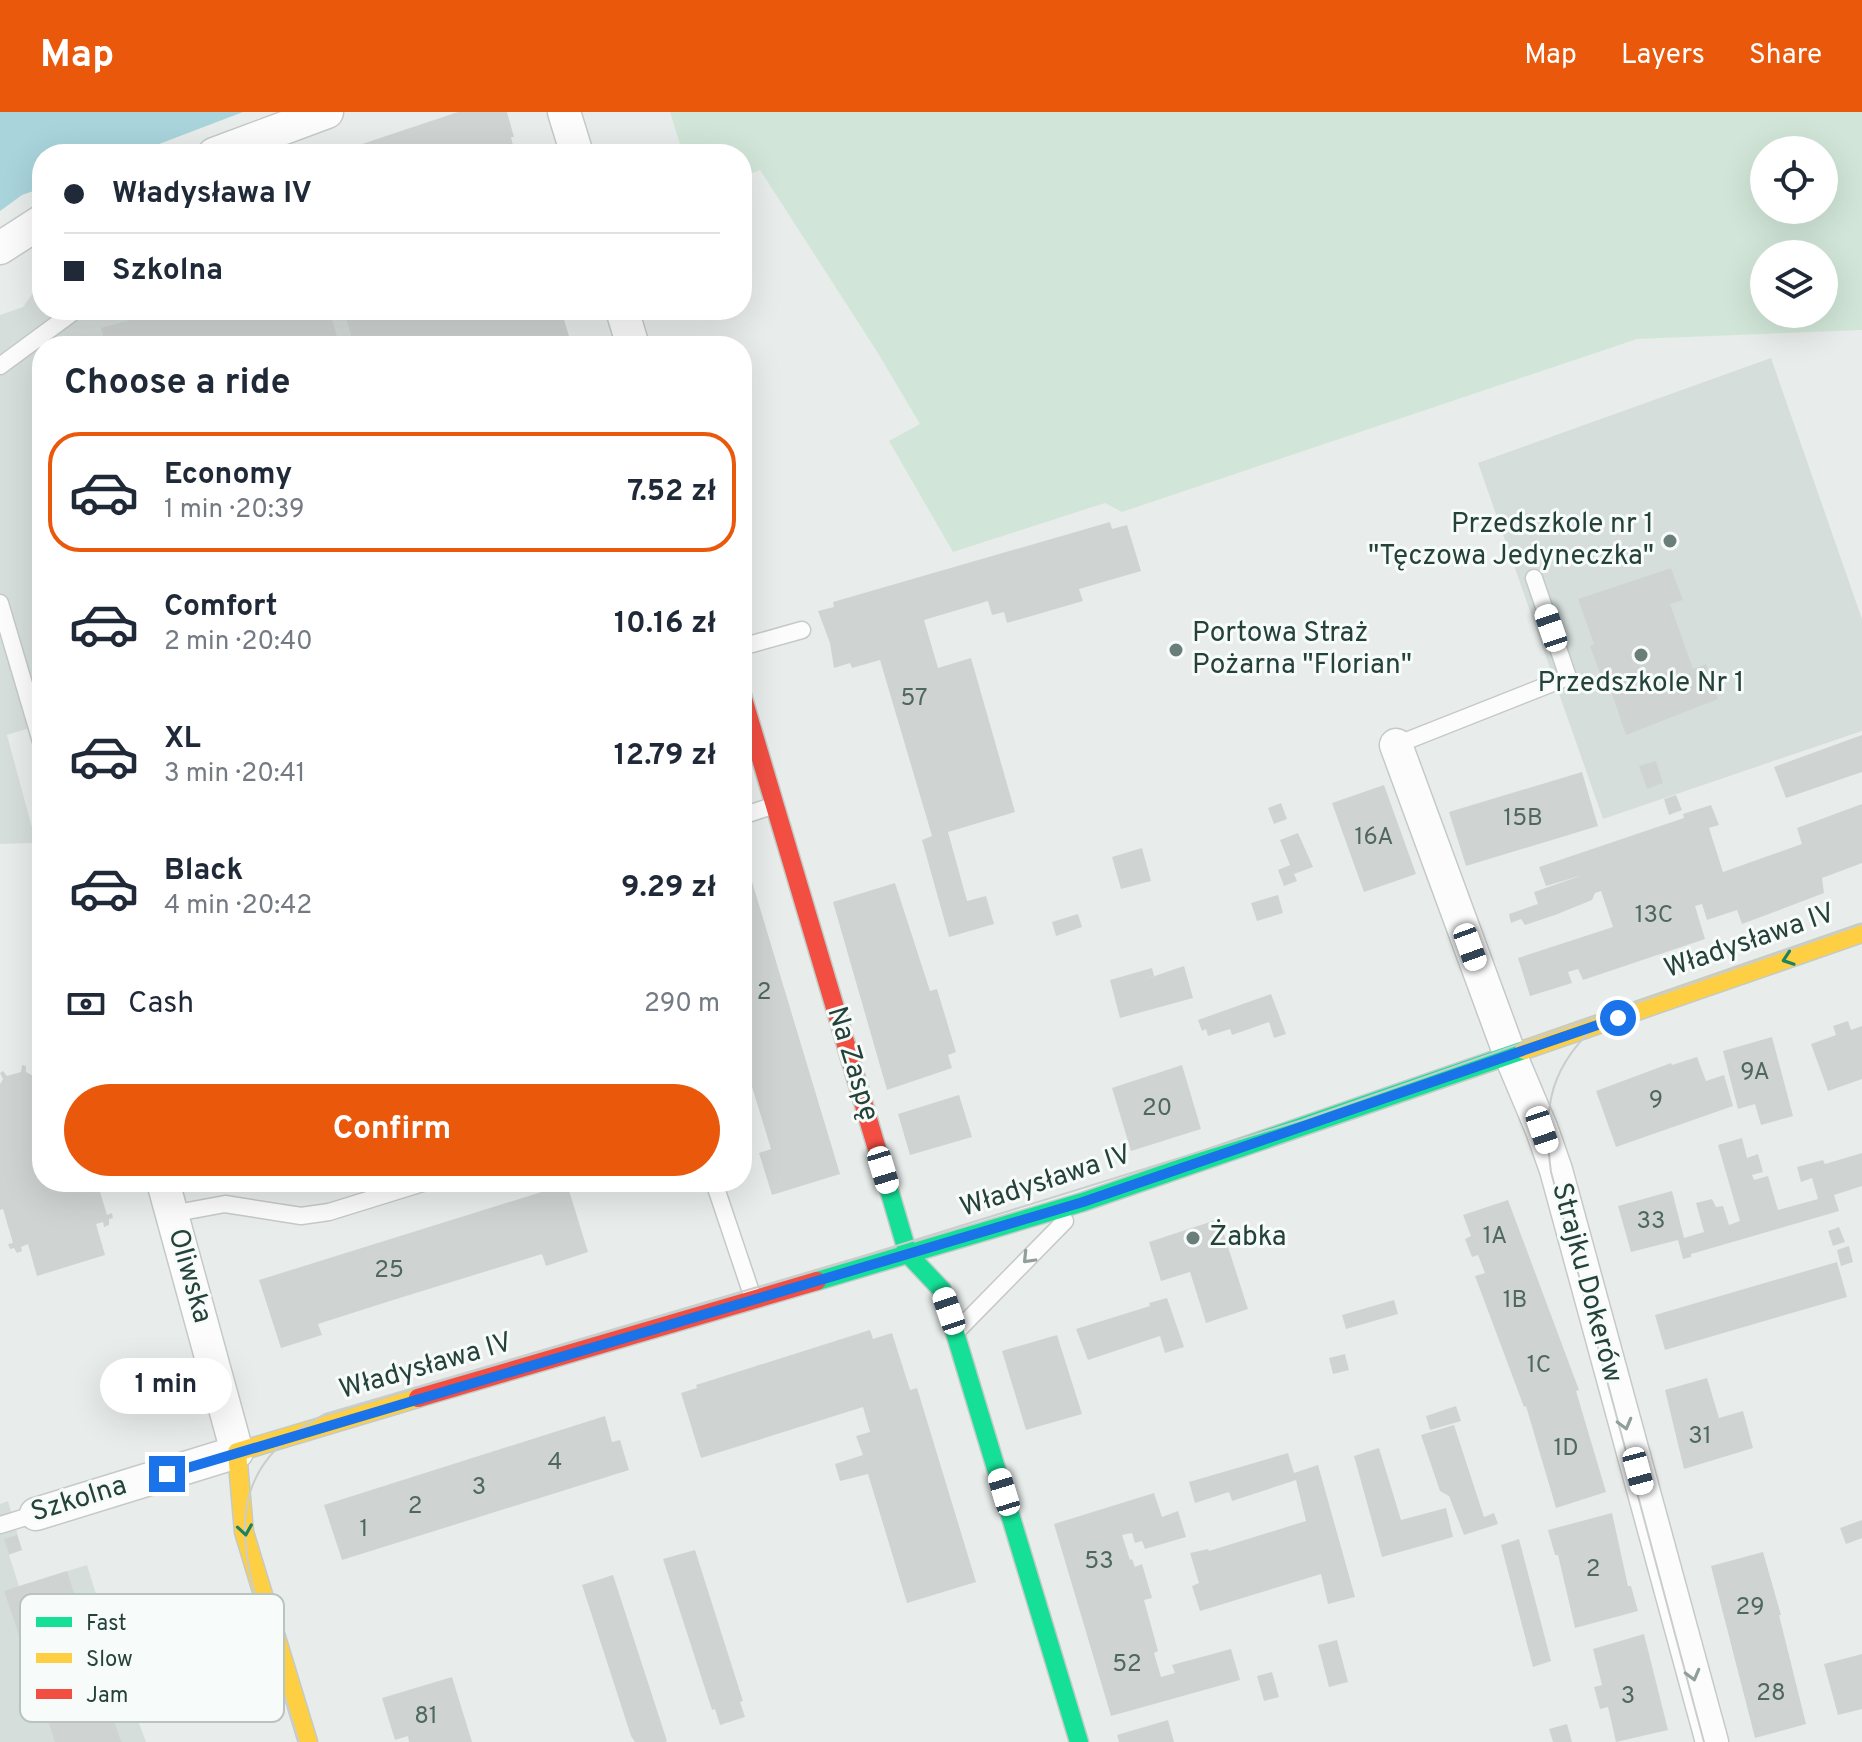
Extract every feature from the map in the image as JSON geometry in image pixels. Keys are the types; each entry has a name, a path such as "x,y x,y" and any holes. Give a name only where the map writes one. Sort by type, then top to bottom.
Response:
{"street":[{"path":"241,144 327,112"},
{"path":"564,112 574,144"},
{"path":"0,248 32,227"},
{"name":"Na Zaspę","path":"752,728 908,1254 942,1290 1079,1742"},
{"name":"Strajku Dokerów","path":"1396,745 1510,1056 1556,1170 1712,1742"},
{"name":"Władysława IV","path":"237,1452 1083,1202 1862,933"},
{"name":"Oliwska","path":"166,1192 237,1452 244,1532 263,1594"},
{"name":"Szkolna","path":"16,1520 237,1452"},
{"name":"Oliwska","path":"284,1663 308,1742"}],"lane":[{"path":"41,336 62,320"},
{"path":"0,366 32,342"},
{"path":"1396,745 1568,677 1534,578"},
{"path":"0,603 32,711"},
{"path":"752,644 802,630"},
{"path":"752,813 775,805"},
{"path":"171,1214 225,1204 301,1216 329,1212 394,1192"},
{"path":"717,1192 754,1300"},
{"path":"956,1331 1083,1202"}],"shaded area":[{"path":"32,295 32,320 564,320 568,336 32,336 32,727 7,735 32,828 32,844 0,844 0,315 23,307"},
{"name":"Przedszkole nr 1 \"Tęczowa Jedyneczka\"","path":"1771,358 1862,619 1862,731 1603,819 1478,463"},
{"path":"8,1501 22,1550 9,1555 19,1586 87,1565 96,1594 20,1594 20,1722 138,1722 146,1742 0,1742 0,1504"}],"green space":[{"path":"670,112 1862,112 1862,330 1637,339 1122,512 1105,503 953,552 889,441 920,424 760,170 752,173 752,144 680,144"}],"water":[{"path":"0,112 243,112 159,144 32,144 32,192 0,211"}],"building":[{"path":"458,112 507,112 514,137 511,137 513,144 362,144"},
{"path":"129,320 332,320 337,336 103,336 101,328"},
{"path":"347,320 564,320 569,336 351,336"},
{"path":"1110,522 1112,529 1127,525 1141,571 1079,589 1083,601 1007,623 1004,612 992,615 988,601 924,620 938,668 971,658 1015,812 948,832 967,901 986,896 994,924 949,937 922,840 932,836 880,660 852,668 850,663 834,668 830,643 818,611 834,607 833,602"},
{"name":"Przedszkole Nr 1","path":"1671,568 1683,600 1670,604 1693,669 1706,664 1718,699 1626,735 1610,688 1606,690 1590,646 1594,644 1578,599"},
{"path":"1862,735 1862,772 1786,798 1774,767"},
{"path":"1656,761 1663,783 1647,789 1639,766"},
{"path":"1582,772 1598,826 1466,866 1449,812"},
{"path":"1384,785 1416,874 1364,892 1332,803"},
{"path":"1676,795 1682,810 1669,815 1664,799"},
{"path":"1281,803 1287,819 1274,824 1268,808"},
{"path":"1862,804 1862,863 1822,878 1824,893 1742,924 1737,910 1707,920 1702,904 1695,906 1705,939 1583,980 1578,969 1568,972 1572,983 1530,996 1518,958 1613,927 1601,891 1595,893 1592,900 1555,915 1525,925 1521,919 1511,923 1509,914 1538,904 1534,892 1583,875 1546,886 1539,867 1684,818 1683,814 1711,805 1719,825 1709,828 1723,872 1802,844 1797,828"},
{"path":"1298,833 1313,867 1294,874 1297,881 1284,886 1278,870 1290,865 1280,840"},
{"path":"1142,848 1151,881 1121,889 1112,857"},
{"path":"752,882 840,1174 772,1195 759,1153 771,1149 752,1087"},
{"path":"895,883 930,991 937,989 956,1052 948,1055 952,1068 887,1090 833,902"},
{"path":"1278,895 1283,913 1257,921 1251,903"},
{"path":"1078,914 1082,927 1056,936 1052,922"},
{"path":"1184,966 1193,998 1120,1018 1110,980 1152,968 1154,976 1143,980"},
{"path":"1271,994 1286,1034 1274,1038 1269,1022 1232,1035 1230,1029 1208,1036 1206,1029 1202,1031 1198,1020"},
{"path":"1848,1021 1851,1030 1862,1026 1862,1079 1828,1091 1811,1044 1836,1035 1833,1026"},
{"path":"1772,1037 1793,1116 1761,1125 1755,1104 1738,1109 1723,1051"},
{"path":"1697,1057 1706,1081 1724,1075 1733,1106 1616,1147 1596,1091 1671,1063"},
{"path":"22,1065 26,1066 26,1072 32,1075 32,1192 100,1192 107,1215 112,1213 113,1218 104,1227 103,1222 96,1224 105,1255 37,1276 28,1244 17,1253 14,1248 10,1249 8,1244 13,1243 3,1209 0,1210 0,1084 3,1079 0,1073 3,1071 7,1076 21,1072"},
{"path":"1182,1065 1201,1129 1131,1151 1112,1088"},
{"path":"959,1095 972,1137 910,1155 898,1114"},
{"path":"1742,1138 1747,1158 1758,1154 1763,1172 1752,1175 1754,1180 1768,1176 1778,1210 1818,1199 1812,1178 1801,1182 1797,1167 1823,1160 1825,1164 1862,1153 1862,1186 1834,1195 1839,1211 1691,1254 1691,1257 1683,1259 1678,1240 1631,1252 1618,1206 1672,1191 1684,1238 1704,1232 1696,1203 1712,1199 1716,1207 1723,1206 1729,1225 1740,1221 1718,1145"},
{"path":"541,1192 569,1192 588,1252 546,1266 542,1254 390,1301 318,1324 322,1335 281,1348 259,1280"},
{"path":"1508,1200 1579,1390 1576,1391 1606,1492 1556,1508 1526,1406 1475,1276 1485,1273 1478,1255 1472,1257 1465,1239 1471,1236 1463,1215"},
{"path":"1219,1219 1248,1309 1206,1323 1190,1272 1161,1281 1149,1242"},
{"path":"1839,1227 1845,1242 1833,1246 1828,1231"},
{"path":"1849,1246 1853,1262 1841,1266 1837,1250"},
{"path":"1837,1262 1847,1297 1665,1350 1655,1315"},
{"path":"1167,1298 1184,1347 1165,1353 1160,1336 1088,1360 1076,1329"},
{"path":"1394,1300 1398,1314 1346,1329 1342,1315"},
{"path":"870,1330 873,1339 892,1333 910,1390 917,1388 976,1582 907,1603 868,1474 840,1481 835,1464 863,1455 856,1436 870,1432 863,1407 701,1458 681,1393 697,1388 696,1385"},
{"path":"1057,1335 1082,1414 1026,1430 1002,1351"},
{"path":"1345,1354 1349,1370 1333,1374 1329,1358"},
{"path":"1707,1378 1719,1418 1743,1411 1753,1448 1684,1469 1665,1390"},
{"path":"1456,1406 1461,1421 1430,1430 1426,1416"},
{"path":"605,1416 612,1442 620,1440 629,1470 342,1560 324,1505"},
{"path":"1454,1425 1484,1517 1494,1513 1498,1524 1464,1535 1449,1496 1440,1491 1421,1435"},
{"path":"1379,1448 1401,1520 1446,1508 1453,1537 1382,1557 1354,1456"},
{"path":"1288,1453 1294,1473 1318,1465 1355,1597 1328,1604 1321,1574 1200,1611 1192,1586 1199,1583 1190,1553 1209,1551 1306,1521 1296,1480 1232,1501 1229,1492 1195,1503 1189,1482"},
{"path":"1154,1493 1162,1517 1178,1511 1186,1537 1145,1549 1142,1541 1135,1543 1132,1533 1122,1535 1130,1560 1135,1567 1142,1564 1152,1598 1144,1600 1158,1651 1154,1653 1161,1677 1175,1673 1172,1665 1231,1649 1240,1680 1111,1716 1054,1524"},
{"path":"1612,1513 1628,1586 1631,1586 1638,1611 1575,1628 1558,1555 1555,1555 1548,1530"},
{"path":"1862,1520 1862,1538 1846,1544 1840,1528"},
{"path":"17,1535 22,1550 9,1554 4,1539"},
{"path":"1519,1539 1551,1661 1533,1667 1501,1545"},
{"path":"695,1550 743,1701 740,1702 745,1717 720,1725 715,1709 712,1710 663,1559"},
{"path":"1763,1552 1806,1724 1755,1738 1711,1566"},
{"path":"67,1571 74,1594 20,1594 20,1638 4,1591"},
{"path":"613,1575 665,1742 635,1742 631,1736 582,1585"},
{"path":"1644,1634 1668,1730 1616,1742 1608,1707 1600,1709 1594,1687 1602,1685 1593,1649"},
{"path":"1337,1640 1348,1682 1329,1687 1318,1645"},
{"path":"1862,1654 1862,1709 1838,1715 1824,1664"},
{"path":"1272,1672 1279,1697 1264,1701 1257,1676"},
{"path":"452,1677 472,1742 409,1742 408,1736 395,1740 382,1698"},
{"path":"1168,1720 1174,1742 1119,1742 1117,1735"},
{"path":"48,1722 115,1722 122,1742 55,1742"},
{"path":"1567,1724 1572,1742 1553,1742 1549,1729"}],"tram line":[{"path":"255,1594 245,1535 247,1507 254,1481 269,1457 292,1435 325,1414 870,1254 1302,1120 1862,924"},
{"path":"1602,1020 1571,1053 1554,1088 1548,1127 1551,1172 1704,1742"},
{"path":"284,1693 299,1742"}],"traffic: fast":[{"path":"817,1281 1083,1202 1524,1050"},
{"path":"877,1149 908,1254 942,1290 1079,1742"}],"traffic: slow":[{"path":"1524,1050 1862,933"},
{"path":"263,1594 244,1532 237,1452 418,1398"},
{"path":"284,1663 308,1742"}],"traffic: jam":[{"path":"752,729 877,1149"},
{"path":"418,1398 817,1281"}],"place":[{"name":"Przedszkole nr 1 \"Tęczowa Jedyneczka\"","path":"1670,541"},
{"name":"Portowa Straż Pożarna \"Florian\"","path":"1176,650"},
{"name":"Przedszkole Nr 1","path":"1641,655"},
{"name":"Żabka","path":"1193,1238"}],"route":[{"path":"167,1474 1083,1202 1618,1018"}]}
